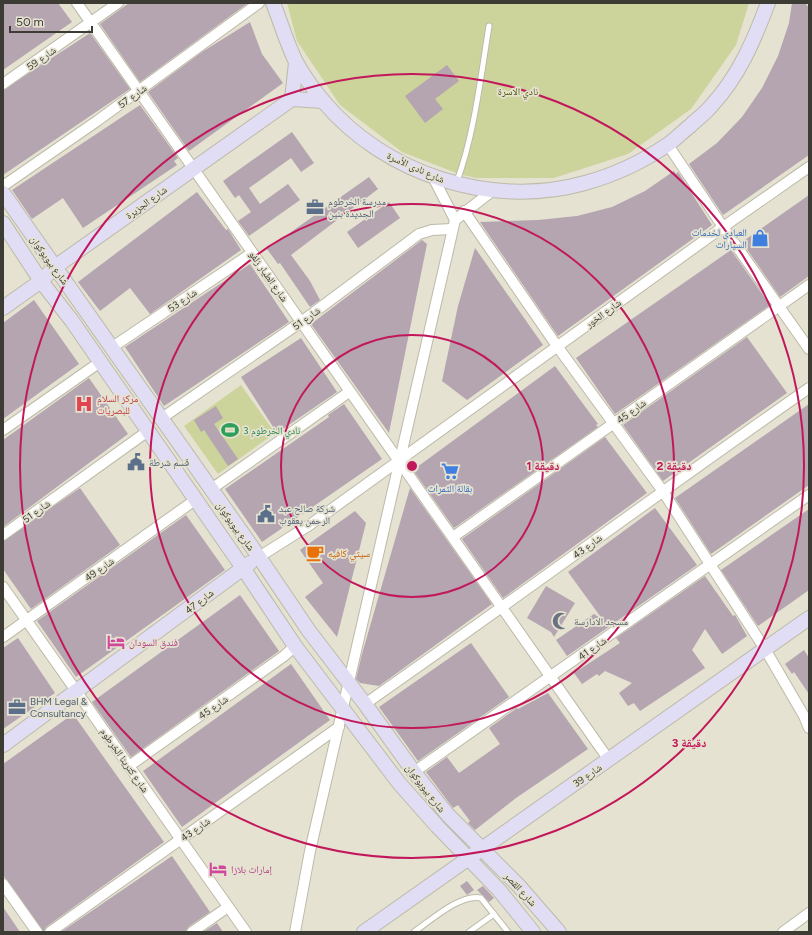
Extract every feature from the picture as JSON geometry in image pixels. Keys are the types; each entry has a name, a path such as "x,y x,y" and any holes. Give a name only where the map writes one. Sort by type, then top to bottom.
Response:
{"street":[{"name":"شارع الطيار زلفو","path":"77,3 140,90 349,392 453,537 609,760"},
{"name":"شارع 59","path":"3,84 118,3"},
{"name":"شارع 57","path":"3,186 140,90 259,3"},
{"name":"شارع نادى الأسرة","path":"273,3 296,63 323,101 361,137 392,158 433,177 456,184 492,191 538,191 584,184 628,168 668,145 712,106 746,58 768,3"},
{"path":"296,63 292,99 323,101"},
{"name":"شارع الجزيرة","path":"3,308 41,281 55,267 292,99"},
{"path":"668,145 723,227 809,349"},
{"name":"شارع الخور","path":"400,462 557,346 809,167"},
{"path":"433,177 454,225"},
{"path":"294,932 302,888 348,684 454,225 464,211 492,191"},
{"name":"شارع بيويوكوان","path":"3,194 162,418 210,490 259,557 309,631 447,814 481,848"},
{"path":"464,211 557,346 662,490 807,714 809,728"},
{"name":"شارع بيويوكوان","path":"3,223 41,281 72,321 244,568 295,646 398,783 467,858"},
{"name":"شارع 51","path":"162,418 301,322 419,234 454,225"},
{"name":"شارع 53","path":"111,348 252,253"},
{"name":"شارع 45","path":"453,537 809,284"},
{"path":"3,430 100,362"},
{"name":"شارع 43","path":"365,704 503,608 662,490 809,388"},
{"path":"210,490 349,392"},
{"name":"شارع 51","path":"3,535 148,431"},
{"name":"شارع 47","path":"3,745 259,557 311,524 400,462"},
{"name":"شارع 41","path":"414,772 809,495"},
{"name":"شارع 49","path":"3,637 196,500"},
{"name":"شارع كترينا الخرطوم","path":"3,587 246,932"},
{"name":"شارع 39","path":"364,932 809,618"},
{"name":"شارع 45","path":"129,766 284,656 295,646"},
{"name":"شارع 43","path":"50,932 339,727"},
{"name":"شارع القصر","path":"481,848 519,886 559,932"},
{"name":"شارع القصر","path":"467,858 498,890 533,932"},
{"path":"3,884 37,932"},
{"path":"192,932 228,907"},
{"path":"783,932 809,913"}],"lane":[{"path":"456,184 464,161 481,77 489,26"},
{"path":"414,932 461,900 475,896 481,898 507,932"},
{"path":"469,932 494,914"}],"green space":[{"name":"نادي الاسرة","path":"287,3 749,3 736,45 691,109 628,154 554,178 476,178 459,174 402,152 340,105 297,41"},
{"name":"نادي الخرطوم 3","path":"241,385 275,433 218,474 184,426"}],"building":[{"path":"3,3 58,3 72,22 3,70"},
{"path":"129,3 248,3 140,82 100,24"},
{"path":"792,3 805,3 809,8 809,155 723,215 689,164 717,143 742,117 762,88 778,56 789,23"},
{"path":"250,22 262,54 283,83 189,151 148,92 202,52"},
{"path":"90,33 130,89 3,175 3,90"},
{"path":"447,65 459,81 435,99 443,109 425,123 405,96"},
{"path":"140,105 178,158 174,161 177,165 83,228 63,198 32,219 12,190"},
{"path":"292,132 314,163 301,172 291,158 249,188 260,204 288,184 300,200 249,236 238,221 251,212 239,195 235,198 223,181"},
{"path":"674,171 676,174 678,172 712,225 558,336 480,222 538,220 577,216 612,207 645,191"},
{"path":"369,177 378,189 291,255 310,281 320,300 310,307 280,263 278,264 267,249"},
{"path":"197,192 226,230 228,229 241,250 150,314 130,288 100,311 78,282"},
{"path":"809,195 809,276 780,297 742,242"},
{"path":"389,202 400,218 358,248 347,232"},
{"path":"422,240 427,244 389,433 311,324"},
{"path":"475,248 543,345 467,400 442,381 458,306"},
{"path":"731,250 770,305 615,414 576,358"},
{"path":"250,264 289,322 164,406 125,347"},
{"path":"34,300 79,364 3,419 3,323"},
{"path":"747,337 787,393 663,481 623,425"},
{"path":"301,338 337,392 277,433 241,377"},
{"path":"555,366 598,424 596,425 598,427 454,528 413,470"},
{"path":"89,378 128,434 3,527 3,440"},
{"path":"344,404 382,459 262,542 225,489 329,417 328,415"},
{"path":"809,404 809,485 711,554 675,498"},
{"path":"216,406 223,418 214,424 238,459 228,466 204,430 201,432 194,420"},
{"path":"605,437 647,493 503,598 462,539"},
{"path":"80,488 120,545 31,609 3,569 3,541"},
{"path":"410,488 492,604 379,686 360,683 356,679 362,654"},
{"path":"655,508 697,565 567,656 556,640 594,614 603,620 568,572"},
{"path":"809,509 809,590 758,626 721,570"},
{"path":"355,511 366,523 337,637 305,597 323,583 300,550"},
{"path":"186,515 225,570 76,677 37,621"},
{"path":"705,576 733,616 735,615 747,636 722,654 705,629 692,650 705,668 640,711 634,703 628,706 619,693 632,683 605,671 599,676 597,674 582,684 574,673 620,643 616,638"},
{"name":"مسجد الادارسة","path":"546,586 575,603 554,637 551,632 527,618"},
{"path":"240,595 279,651 131,757 92,702"},
{"path":"18,638 55,693 3,729 3,648"},
{"path":"471,643 509,697 418,761 379,707"},
{"path":"804,650 809,658 809,694 794,672 792,674 785,664"},
{"path":"291,664 330,720 182,827 143,771"},
{"path":"548,693 588,749 516,798 475,830 468,823 470,821 458,805 453,808 426,772 447,757 459,773 500,744 489,728 517,708 518,709"},
{"path":"73,714 164,842 46,927 44,932 3,875 3,764"},
{"path":"172,856 210,912 188,927 186,932 61,932"},
{"path":"467,881 474,890 467,895 460,886"},
{"path":"483,886 494,898 489,902 477,890"},
{"path":"3,907 20,932 3,932"},
{"path":"217,923 223,932 203,932"}],"place":[{"name":"مدرسة الخرطوم الجديدة بنين","path":"315,207"},
{"name":"العبادي لخدمات السيارات","path":"760,238"},
{"name":"مركز السلام للبصريات","path":"84,404"},
{"name":"نادي الخرطوم 3","path":"230,430"},
{"name":"قسم شرطة","path":"136,462"},
{"name":"بقالة الثمرات","path":"450,471"},
{"name":"شركة صالح عبد الرحمن يعقوب","path":"266,514"},
{"name":"سيتي كافيه","path":"315,553"},
{"name":"مسجد الادارسة","path":"561,621"},
{"name":"فندق السودان","path":"116,642"},
{"name":"BHM Legal & Consultancy","path":"17,707"},
{"name":"إمارات بلازا","path":"218,869"}]}
